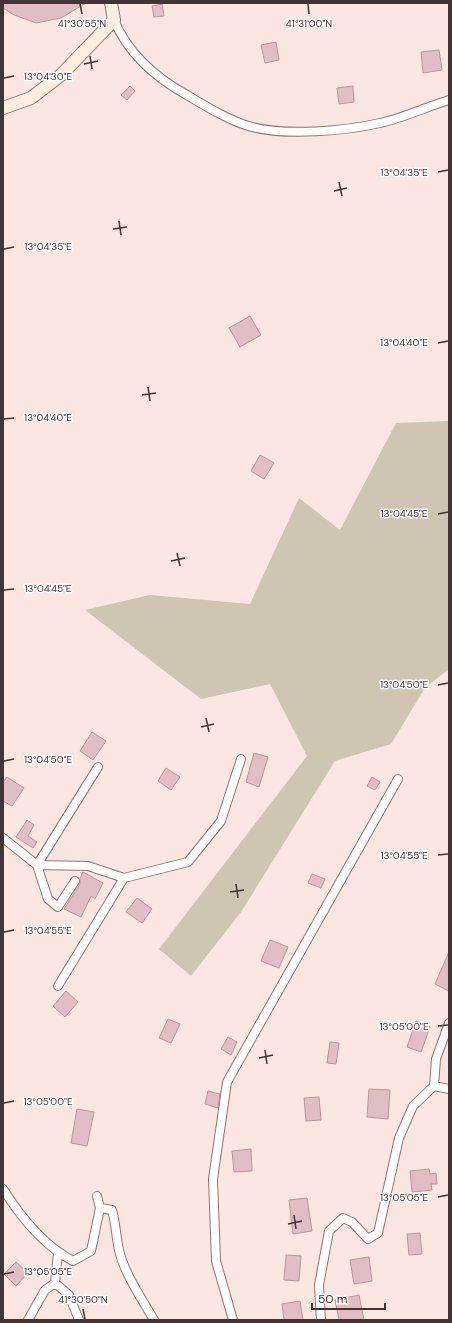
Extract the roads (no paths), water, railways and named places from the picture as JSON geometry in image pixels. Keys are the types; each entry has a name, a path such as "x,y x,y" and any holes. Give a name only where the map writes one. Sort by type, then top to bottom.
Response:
{"street":[{"path":"111,3 114,20 121,36 141,61 174,88 213,110 252,127 291,132 335,129 380,123 449,100"},
{"path":"3,108 31,98 61,75 114,20"},
{"path":"37,865 88,866 124,878 188,862 221,821 241,759"},
{"path":"37,865 98,767"},
{"path":"234,1320 216,1261 213,1179 227,1082 398,779"},
{"path":"3,838 37,865 48,899 58,908 75,881"},
{"path":"58,986 124,878"},
{"path":"322,1320 319,1285 329,1231 343,1218 352,1222 368,1239 378,1233 399,1138 413,1106 434,1086 436,1059 449,1023"},
{"path":"434,1086 449,1089"},
{"path":"3,1189 20,1212 58,1253 73,1261 91,1251 100,1208 97,1196"},
{"path":"100,1208 112,1210 116,1223 119,1251 133,1283 154,1320"},
{"path":"28,1320 46,1290 55,1283 58,1253"},
{"path":"55,1283 70,1295 79,1320"}]}
